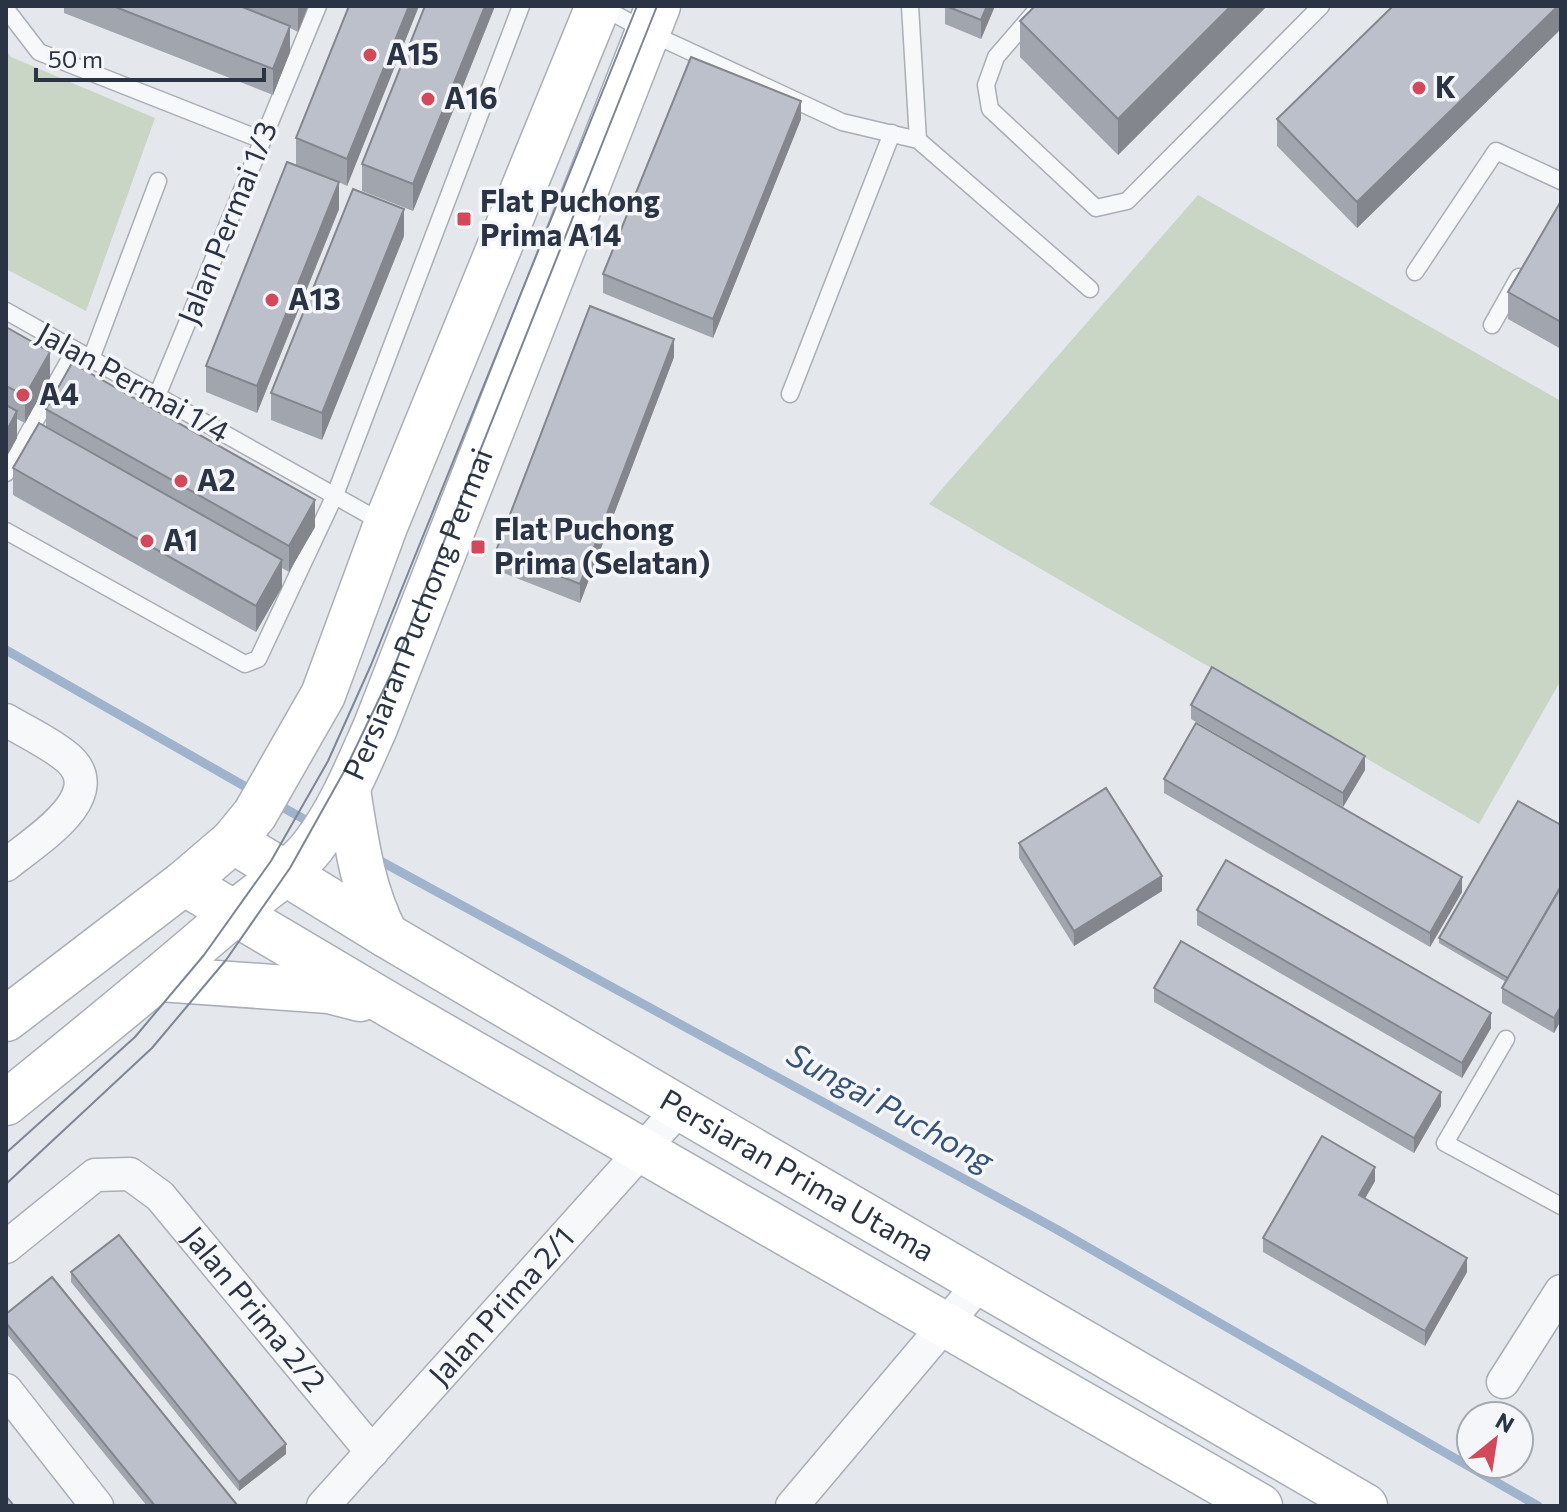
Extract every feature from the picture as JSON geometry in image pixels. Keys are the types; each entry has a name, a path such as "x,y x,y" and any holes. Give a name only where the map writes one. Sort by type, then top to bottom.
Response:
{"main road":[{"name":"Persiaran Puchong Permai","path":"6,1019 184,883 244,827 323,695 386,524 599,6"},
{"name":"Persiaran Puchong Permai","path":"6,1103 160,979 298,860 348,790 653,19"},
{"path":"348,790 365,885 372,909 386,935"},
{"name":"Persiaran Prima Utama","path":"244,827 298,860 386,935 1365,1506"},
{"name":"Persiaran Prima Utama","path":"184,883 393,1007 1260,1506"},
{"path":"160,979 329,991 393,1007"}],"street":[{"path":"6,720 68,758 78,770 80,795 70,813 6,865"},
{"name":"Jalan Prima 2/1","path":"323,1506 680,1108"},
{"name":"Jalan Prima 2/2","path":"6,1247 95,1175 130,1174 160,1196 372,1452"},
{"path":"792,1506 981,1282"},
{"path":"1503,1382 1561,1291"},
{"path":"6,1390 97,1506"}],"lane":[{"name":"Jalan Permai 1/3","path":"157,396 318,6"},
{"path":"6,531 245,664 258,659 335,495 521,6"},
{"path":"599,6 653,19 842,122 918,140 1090,289"},
{"path":"910,6 918,140"},
{"path":"1040,6 996,57 986,85 990,109 1096,208 1127,201 1321,6"},
{"path":"6,9 39,52 262,140"},
{"path":"790,394 892,133"},
{"path":"1415,272 1496,151 1561,181"},
{"path":"91,359 158,181"},
{"path":"1492,325 1530,257"},
{"name":"Jalan Permai 1/4","path":"6,311 386,524"},
{"path":"6,473 75,350"},
{"path":"1506,1039 1445,1143 1561,1206"}],"green space":[{"path":"6,50 11,57 155,118 86,311 6,269"},
{"path":"1198,195 1561,401 1561,680 1479,824 929,504"}],"building":[{"path":"113,6 240,6 290,26 273,69"},
{"name":"A15","path":"349,6 409,6 347,159 296,138"},
{"name":"A16","path":"425,6 485,6 413,184 362,164"},
{"path":"946,6 987,6 981,20"},
{"path":"1035,6 1231,6 1118,119 1020,21"},
{"name":"K","path":"1393,6 1558,6 1357,202 1277,119"},
{"path":"691,57 801,101 713,319 603,274"},
{"name":"A13","path":"287,162 339,182 257,386 206,366"},
{"path":"353,189 404,209 322,413 271,393"},
{"path":"1561,201 1561,322 1508,292"},
{"path":"590,306 674,339 580,584 496,551"},
{"path":"6,327 50,352 25,396 6,386"},
{"path":"72,363 315,500 289,546 46,409"},
{"path":"6,405 17,411 6,432"},
{"path":"39,423 282,560 256,606 13,468"},
{"path":"1212,667 1365,756 1343,793 1191,705"},
{"path":"1196,723 1462,877 1430,933 1164,779"},
{"path":"1106,788 1162,876 1074,931 1019,843"},
{"path":"1518,801 1561,825 1561,886 1508,978 1439,938"},
{"path":"1226,860 1491,1013 1462,1063 1197,910"},
{"path":"1561,887 1561,1006 1554,1018 1502,988"},
{"path":"1181,941 1441,1092 1414,1138 1154,988"},
{"path":"1322,1136 1375,1167 1359,1195 1467,1258 1425,1331 1263,1238"},
{"path":"119,1235 286,1444 239,1482 71,1272"},
{"path":"52,1277 238,1506 155,1506 6,1323 6,1314"}],"waterway":[{"path":"6,650 253,791"},
{"name":"Sungai Puchong","path":"273,802 313,824"},
{"name":"Sungai Puchong","path":"375,858 1056,1229 1538,1506"}],"tram line":[{"path":"6,1153 135,1037 204,955 271,861 328,761 371,665 637,6"},
{"path":"6,1184 152,1048 226,960 290,868 346,768 392,672 657,6"}],"place":[{"name":"A15","path":"370,55"},
{"name":"K","path":"1419,88"},
{"name":"A16","path":"428,99"},
{"name":"Flat Puchong Prima A14","path":"464,219"},
{"name":"A13","path":"272,300"},
{"name":"A4","path":"23,395"},
{"name":"A2","path":"181,481"},
{"name":"A1","path":"147,541"},
{"name":"Flat Puchong Prima (Selatan)","path":"478,547"}]}
